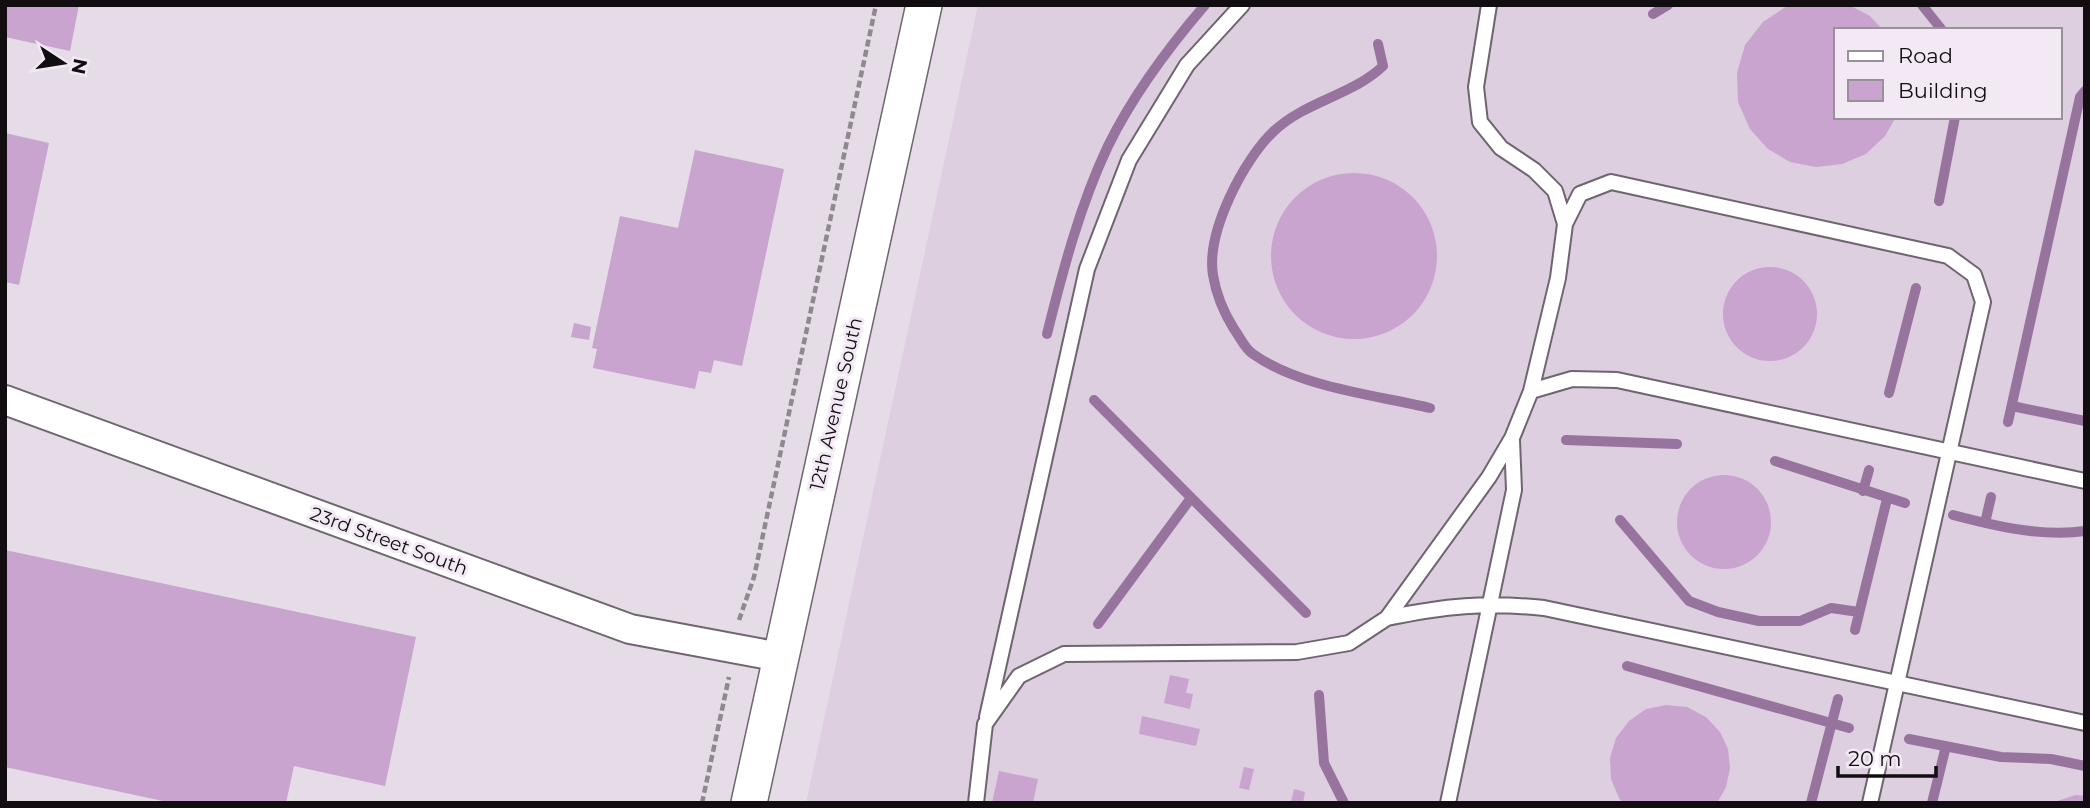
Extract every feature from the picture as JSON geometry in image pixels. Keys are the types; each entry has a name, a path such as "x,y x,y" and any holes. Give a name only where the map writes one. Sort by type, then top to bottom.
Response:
{"street":[{"name":"12th Avenue South","path":"749,803 924,5"},
{"name":"23rd Street South","path":"5,400 630,629 780,657"}],"lane":[{"path":"976,803 985,724 1087,269 1129,160 1187,65 1242,5"},
{"path":"1489,5 1476,87 1480,122 1501,148 1534,170 1555,191 1565,224"},
{"path":"985,724 1019,676 1064,654 1297,652 1349,643 1387,618 1489,477 1512,438 1531,391 1550,315 1565,224 1580,194 1611,183 1948,256 1974,275 1983,302 1870,803"},
{"path":"1531,391 1572,379 1617,380 2085,481"},
{"path":"1448,803 1514,490 1512,438"},
{"path":"1387,618 1429,609 1492,603 1544,608 2085,723"}],"path":[{"path":"702,803 735,650 740,613 754,577 876,5"}],"shaded area":[{"path":"978,5 2085,5 2085,803 806,803"}],"building":[{"path":"5,5 79,5 70,51 5,37"},
{"path":"1849,5 1870,16 1881,28 1834,28 1834,119 1895,119 1885,136 1866,154 1842,164 1816,167 1790,162 1768,149 1750,129 1738,102 1737,73 1745,45 1763,22 1787,6"},
{"path":"5,133 49,143 19,285 5,282"},
{"path":"695,150 784,169 742,366 714,360 711,373 699,371 695,389 593,368 597,349 592,348 620,216 678,228"},
{"path":"1354,173 1386,179 1413,197 1431,224 1437,256 1431,288 1413,315 1386,333 1354,339 1322,333 1295,315 1277,288 1271,256 1277,224 1295,197 1322,179"},
{"path":"1770,267 1788,270 1803,281 1814,296 1817,314 1814,332 1803,347 1788,358 1770,361 1752,358 1737,347 1726,332 1723,314 1726,296 1737,281 1752,270"},
{"path":"574,323 591,327 589,340 571,337"},
{"path":"1724,475 1742,478 1757,489 1768,504 1771,522 1768,540 1757,555 1742,566 1724,569 1706,566 1691,555 1680,540 1677,522 1680,504 1691,489 1706,478"},
{"path":"5,550 416,637 385,786 294,766 286,803 172,803 5,767"},
{"path":"1170,675 1189,679 1186,693 1193,694 1190,709 1164,703"},
{"path":"1666,705 1687,707 1706,717 1720,732 1728,749 1730,768 1726,787 1717,803 1623,803 1619,798 1611,779 1610,758 1616,738 1629,721 1646,709"},
{"path":"1142,716 1200,729 1196,746 1139,734"},
{"path":"1244,767 1254,769 1249,790 1239,788"},
{"path":"999,771 1038,779 1033,803 992,803"},
{"path":"1294,789 1305,792 1303,803 1291,802"},
{"path":"2076,795 2085,796 2085,803 2051,803"}],"waterway":[{"path":"1047,334 1081,215 1108,146 1128,108 1152,72 1205,5"},
{"path":"1653,14 1668,5"},
{"path":"1922,5 1940,28"},
{"path":"1378,44 1383,66 1358,84 1300,112 1262,143 1240,178 1221,218 1212,258 1213,275 1227,316 1253,354 1292,375 1362,394 1430,408"},
{"path":"2008,422 2080,97 2085,91"},
{"path":"1939,201 1955,119"},
{"path":"1889,393 1916,288"},
{"path":"1094,400 1306,613"},
{"path":"2012,406 2085,421"},
{"path":"1566,440 1677,444"},
{"path":"1775,461 1905,503"},
{"path":"1863,491 1869,470"},
{"path":"1985,523 1991,497"},
{"path":"1098,624 1191,498"},
{"path":"1855,630 1887,499"},
{"path":"1953,515 2035,531 2085,531"},
{"path":"1620,520 1689,601 1718,612 1759,621 1800,621 1831,608 1859,612"},
{"path":"1627,666 1849,728"},
{"path":"1319,695 1324,763 1344,803"},
{"path":"1811,803 1838,699"},
{"path":"1909,739 2001,757 2051,759 2085,766"},
{"path":"1932,803 1946,746"}]}
